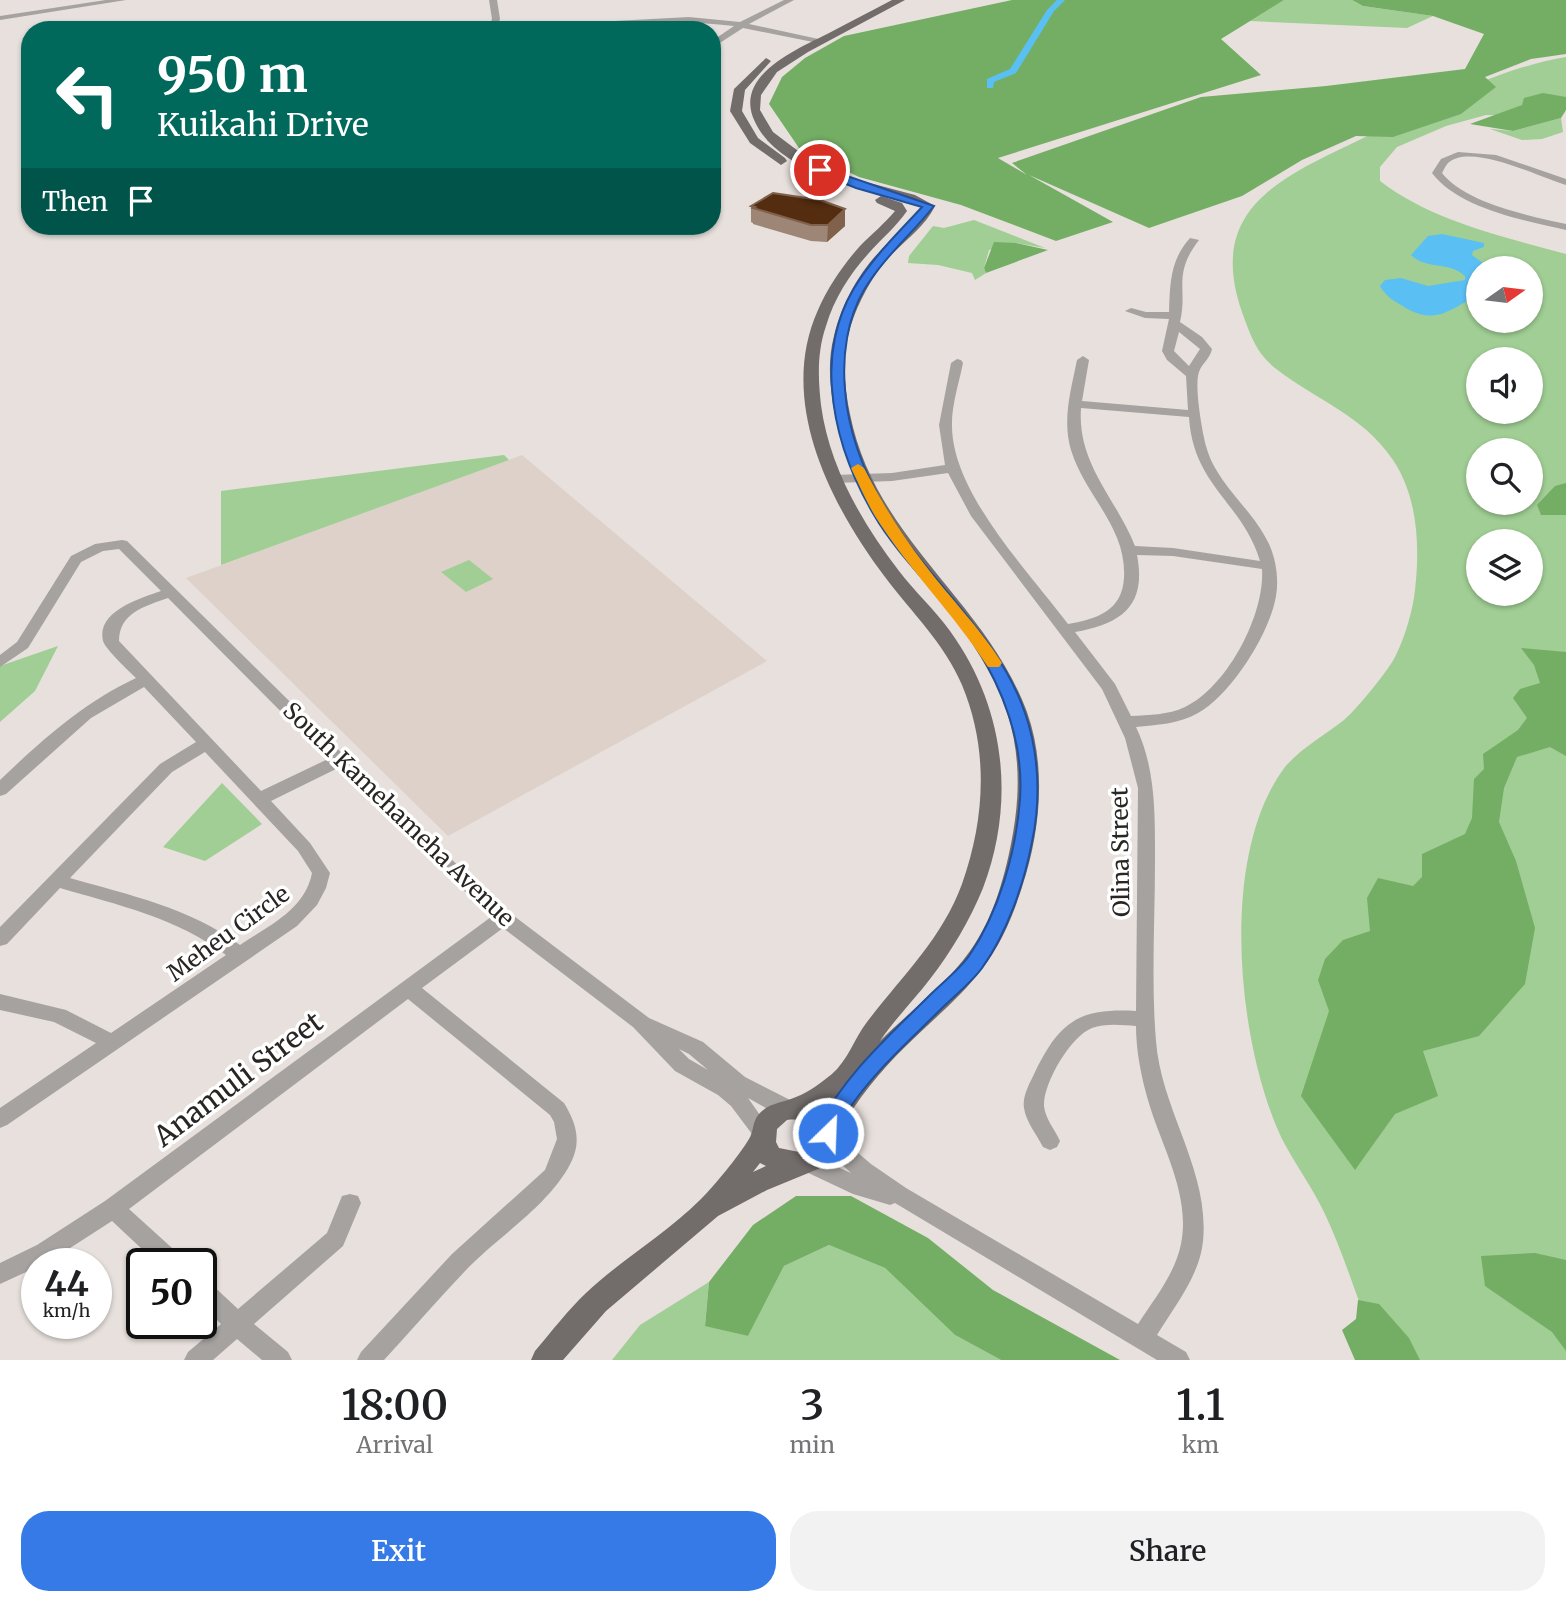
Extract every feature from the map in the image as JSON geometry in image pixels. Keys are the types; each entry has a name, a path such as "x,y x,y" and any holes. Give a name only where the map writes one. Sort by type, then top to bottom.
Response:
{"main road":[{"path":"709,1208 762,1136 771,1117 794,1109 850,1072 868,1039 946,940 980,869 991,825 991,746 982,709 968,674 948,642 870,544 834,480 817,429 811,390 812,354 821,320 835,289 863,252 899,215 901,208 838,188 803,173 761,147 740,121 736,102 744,82 765,62 882,0"},
{"path":"545,1360 596,1302 709,1208 822,1153 843,1101 867,1070 975,963 993,930 1024,842 1029,797 1027,754 1017,712 990,656 881,515 862,477 840,415 837,371 842,329 858,291 881,258 929,206 859,185 807,164 778,144 757,120 753,103 760,85 785,60 900,0"},
{"path":"794,1109 817,1115 828,1135"},
{"path":"762,1136 765,1149 779,1161 802,1164"}],"street":[{"path":"35,13 41,0"},
{"path":"0,18 122,0"},
{"path":"493,0 495,21"},
{"path":"721,39 741,25 790,0"},
{"path":"647,21 700,21"},
{"path":"721,23 820,42"},
{"path":"1566,182 1479,153 1463,154 1451,159 1441,164 1437,173 1445,184 1476,200 1566,227"},
{"path":"1191,374 1171,357 1168,351 1176,320 1174,292 1185,247 1194,240"},
{"path":"1126,722 1166,718 1192,711 1214,693 1241,656 1269,596 1268,566 1260,541 1205,463 1198,442 1191,374 1197,361 1205,355 1206,349 1176,320 1131,311"},
{"path":"1067,629 1103,622 1124,607 1132,578 1131,550 1124,531 1084,465 1074,428 1074,404 1083,360"},
{"name":"Olina Street","path":"957,363 945,425 948,469 976,513 1067,629 1109,688 1126,722 1146,788 1146,1044 1158,1099 1185,1175 1192,1202 1193,1223 1192,1244 1182,1274 1142,1339"},
{"path":"1074,404 1195,414"},
{"path":"834,480 892,477 948,469"},
{"path":"0,662 23,645 76,559 100,547 122,544 169,593"},
{"path":"1131,550 1173,552 1268,566"},
{"name":"South Kamehameha Avenue","path":"169,593 503,918 640,1022 682,1065 738,1100 762,1136"},
{"name":"Meheu Circle","path":"0,1119 290,922 309,905 319,888 321,873 304,847 111,642 112,625 121,614 169,593"},
{"path":"0,790 75,720 111,695 146,680"},
{"path":"0,939 166,768 205,744"},
{"path":"258,800 340,760"},
{"path":"57,881 169,913 198,926 241,956"},
{"name":"Anamuli Street","path":"0,1274 45,1252 113,1208 503,918"},
{"path":"369,1360 460,1261 553,1177 563,1156 567,1139 564,1121 557,1109 407,987"},
{"path":"0,1002 45,1010 73,1019 112,1044"},
{"path":"1051,1141 1034,1107 1038,1088 1063,1038 1071,1030 1094,1019 1145,1019"},
{"name":"South Kamehameha Avenue","path":"640,1022 696,1048 738,1083 794,1109"},
{"path":"828,1135 859,1170 1178,1360"},
{"path":"802,1164 909,1202"},
{"path":"196,1360 239,1326 335,1239 349,1203"},
{"path":"113,1208 157,1248"},
{"path":"217,1305 280,1360"}],"shaded area":[{"path":"522,455 767,661 448,836 186,578"}],"green space":[{"path":"1012,0 1284,0 1221,39 1261,75 998,158 1027,175 1012,163 1201,97 1326,86 1465,69 1484,34 1433,16 1363,6 1352,0 1566,0 1566,54 1531,59 1485,77 1496,87 1461,114 1393,137 1356,136 1302,160 1242,196 1149,228 1029,175 1113,222 1056,241 961,205 859,177 799,148 769,104 782,77 805,58 844,36"},
{"path":"1284,0 1352,0 1363,6 1433,16 1407,28 1250,21"},
{"path":"1566,57 1566,100 1521,116 1486,115 1446,126 1397,147 1380,167 1380,181 1400,195 1445,217 1566,254 1566,1360 1383,1360 1332,1230 1282,1139 1266,1099 1254,1053 1246,1003 1242,950 1243,898 1250,849 1264,804 1285,767 1305,748 1350,715 1380,679 1399,648 1415,590 1415,523 1408,490 1393,460 1381,444 1353,419 1275,368 1258,349 1242,312 1234,278 1234,250 1241,226 1254,205 1295,173 1455,94 1509,72"},
{"path":"1543,93 1566,97 1566,110 1561,118 1513,131 1470,124 1522,105 1524,98"},
{"path":"1561,118 1563,132 1542,139 1522,140 1490,129 1513,131"},
{"path":"974,220 1045,248 1016,243 989,250 984,268 986,273 975,280 972,273 938,265 908,263 909,256 933,226 944,228"},
{"path":"994,242 1016,243 1048,250 986,273 984,268"},
{"path":"504,455 509,460 221,565 221,491"},
{"path":"1566,483 1566,515 1543,515 1543,499 1555,486"},
{"path":"469,560 493,579 466,592 441,572"},
{"path":"58,646 35,691 0,722 0,666"},
{"path":"1521,648 1566,652 1566,756 1550,747 1517,757 1504,788 1499,822 1516,861 1535,928 1525,984 1479,1036 1423,1051 1438,1096 1395,1114 1355,1170 1301,1096 1329,1011 1318,980 1325,959 1343,940 1370,931 1367,898 1378,878 1413,886 1422,877 1422,854 1465,834 1472,818 1474,779 1484,769 1483,754 1518,730 1527,718 1513,698 1520,689 1540,683 1534,665"},
{"path":"222,783 262,824 205,861 163,847"},
{"path":"796,1196 851,1196 928,1238 993,1290 1120,1360 1001,1360 955,1335 885,1268 829,1245 784,1266 748,1336 705,1326 709,1282 753,1225"},
{"path":"829,1245 885,1268 955,1335 1001,1360 612,1360 640,1325 709,1282 705,1325 748,1336 784,1266"},
{"path":"1535,1253 1566,1260 1566,1351 1552,1332 1485,1286 1481,1256"},
{"path":"1358,1300 1379,1304 1409,1338 1420,1360 1355,1360 1342,1330 1356,1319"}],"water":[{"path":"1442,234 1484,243 1484,247 1473,251 1473,256 1466,256 1466,302 1441,314 1423,315 1413,312 1386,295 1380,286 1385,280 1401,278 1428,286 1465,280 1465,276 1459,271 1417,260 1411,255 1428,236"}],"building":[{"path":"773,193 820,200 845,209 828,225 811,225 751,206"}],"waterway":[{"path":"990,86 990,81 1013,71 1051,10 1061,0"}],"slow traffic":[{"path":"858,468 881,515 978,638 994,663"}],"route":[{"path":"820,170 929,206 881,258 858,291 842,329 837,371 840,415 855,464 881,515 978,638 999,674 1017,712 1027,754 1029,797 1024,842 1010,888 993,930 975,963 867,1070 843,1101 827,1129 828,1133"}]}
